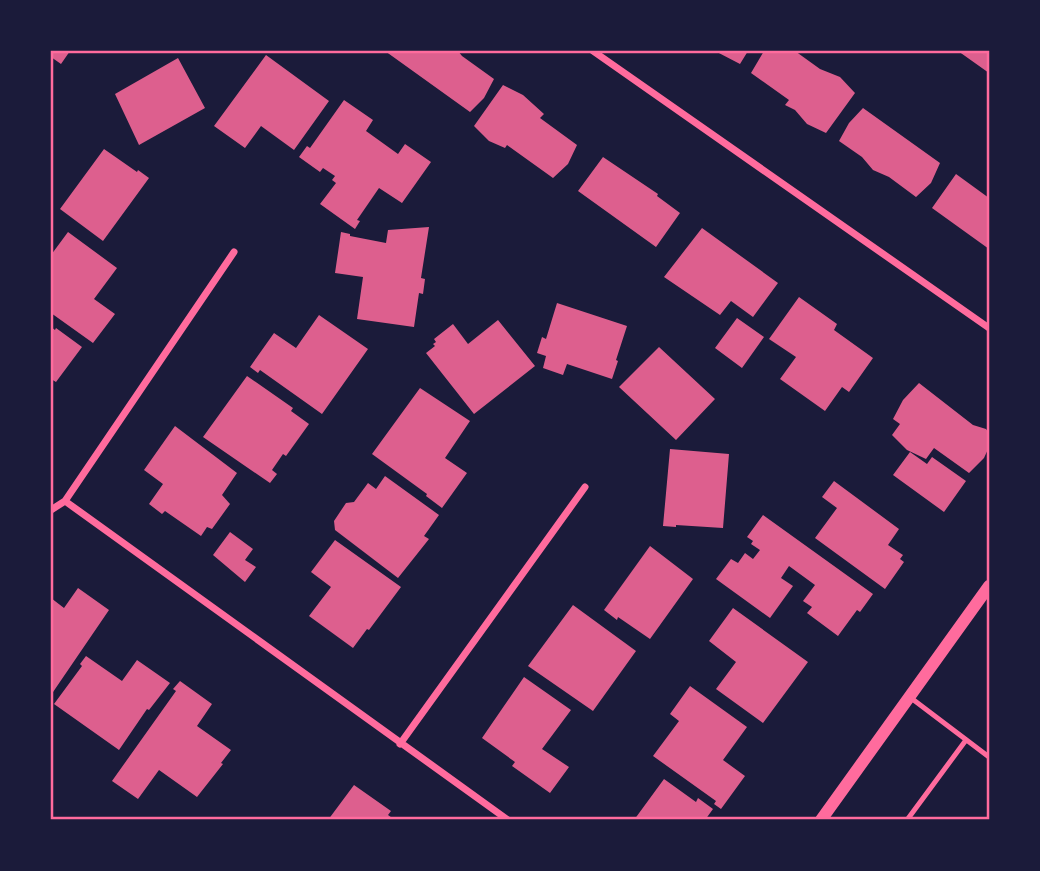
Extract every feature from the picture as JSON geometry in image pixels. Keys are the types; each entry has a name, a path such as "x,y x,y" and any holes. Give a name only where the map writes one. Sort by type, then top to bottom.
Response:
{"street":[{"path":"593,51 989,328"},
{"path":"51,510 65,501 234,252"},
{"path":"400,744 585,487"},
{"path":"65,501 508,820"},
{"path":"821,820 989,586"}],"lane":[{"path":"909,697 989,757"},
{"path":"907,820 966,740"}],"building":[{"path":"51,51 70,51 61,64 51,57"},
{"path":"385,51 458,51 494,79 484,98 470,112"},
{"path":"715,51 748,51 740,64"},
{"path":"764,51 795,51 820,69 840,77 855,93 826,133 807,124 795,110 785,105 789,100 751,73"},
{"path":"958,51 989,51 989,73"},
{"path":"266,55 329,101 294,150 261,126 245,148 214,126"},
{"path":"178,58 205,108 139,145 115,94"},
{"path":"503,85 523,95 544,114 540,118 577,145 568,164 553,178 507,145 505,148 489,141 474,126"},
{"path":"344,100 373,120 366,131 398,154 405,144 431,162 402,203 379,188 357,220 360,221 355,229 320,204 336,183 332,180 335,176 323,168 320,172 299,157 307,146 310,148"},
{"path":"863,108 940,163 931,183 916,197 889,177 873,170 862,157 839,141 849,123"},
{"path":"104,149 149,178 103,241 60,209"},
{"path":"603,157 658,194 657,196 680,213 656,247 578,191"},
{"path":"956,174 989,198 989,249 932,208"},
{"path":"429,227 421,278 425,279 423,294 419,293 414,327 357,319 363,277 335,273 341,232 386,243 388,230"},
{"path":"702,228 778,283 753,317 731,301 720,315 664,277"},
{"path":"68,232 117,268 94,299 115,314 93,343 51,313 51,255"},
{"path":"799,297 837,324 834,330 873,358 849,392 842,387 825,411 780,379 796,357 769,339"},
{"path":"557,303 627,326 612,379 567,364 563,375 543,368 546,356 537,353 542,337 546,339"},
{"path":"319,315 368,349 322,414 260,370 258,373 250,367 274,333 296,348"},
{"path":"737,318 764,337 742,368 715,348"},
{"path":"498,320 535,366 474,414 426,353 435,346 434,339 453,324 468,344"},
{"path":"51,327 82,347 56,382 51,379"},
{"path":"659,347 715,399 676,440 619,387"},
{"path":"247,376 293,408 291,411 309,424 286,456 283,454 272,470 277,474 270,483 203,437"},
{"path":"919,383 973,425 986,429 989,433 989,447 984,458 969,473 934,448 926,459 907,450 892,435 900,424 893,419 903,400"},
{"path":"420,388 470,421 445,458 467,473 442,508 372,454"},
{"path":"175,426 237,473 222,495 230,504 212,529 207,527 201,536 165,511 162,514 149,504 163,484 144,470"},
{"path":"670,449 729,454 723,528 663,526"},
{"path":"910,452 927,464 932,457 966,481 944,512 893,475"},
{"path":"385,476 439,515 424,536 429,539 398,578 335,530 334,521 346,503 354,502 368,483 376,489"},
{"path":"834,481 899,529 888,545 903,555 900,559 904,562 885,589 815,538 837,508 822,497"},
{"path":"763,515 873,594 838,636 807,613 812,607 803,601 815,585 789,566 781,578 793,586 770,618 716,579 731,559 738,563 745,553 753,559 760,550 751,544 753,541 747,537"},
{"path":"230,532 253,549 245,560 256,567 245,582 213,555"},
{"path":"335,540 401,587 353,648 309,616 331,587 311,572"},
{"path":"650,546 693,579 650,639 604,610"},
{"path":"78,588 109,610 51,695 51,598 64,608"},
{"path":"573,605 636,651 593,711 528,666"},
{"path":"733,608 808,662 763,723 716,689 736,662 709,641"},
{"path":"86,656 122,681 137,660 170,683 149,710 147,709 119,750 54,704 82,666 80,664"},
{"path":"524,677 571,710 542,749 569,767 550,793 512,766 515,762 482,738"},
{"path":"180,681 212,704 197,726 231,750 197,797 159,770 138,799 112,781 176,691 173,689"},
{"path":"690,686 747,727 723,760 745,776 721,809 714,804 716,801 653,756 679,721 670,714"},
{"path":"664,779 696,802 698,798 713,809 705,820 634,820"},
{"path":"354,785 391,811 388,815 395,820 328,820"}]}
